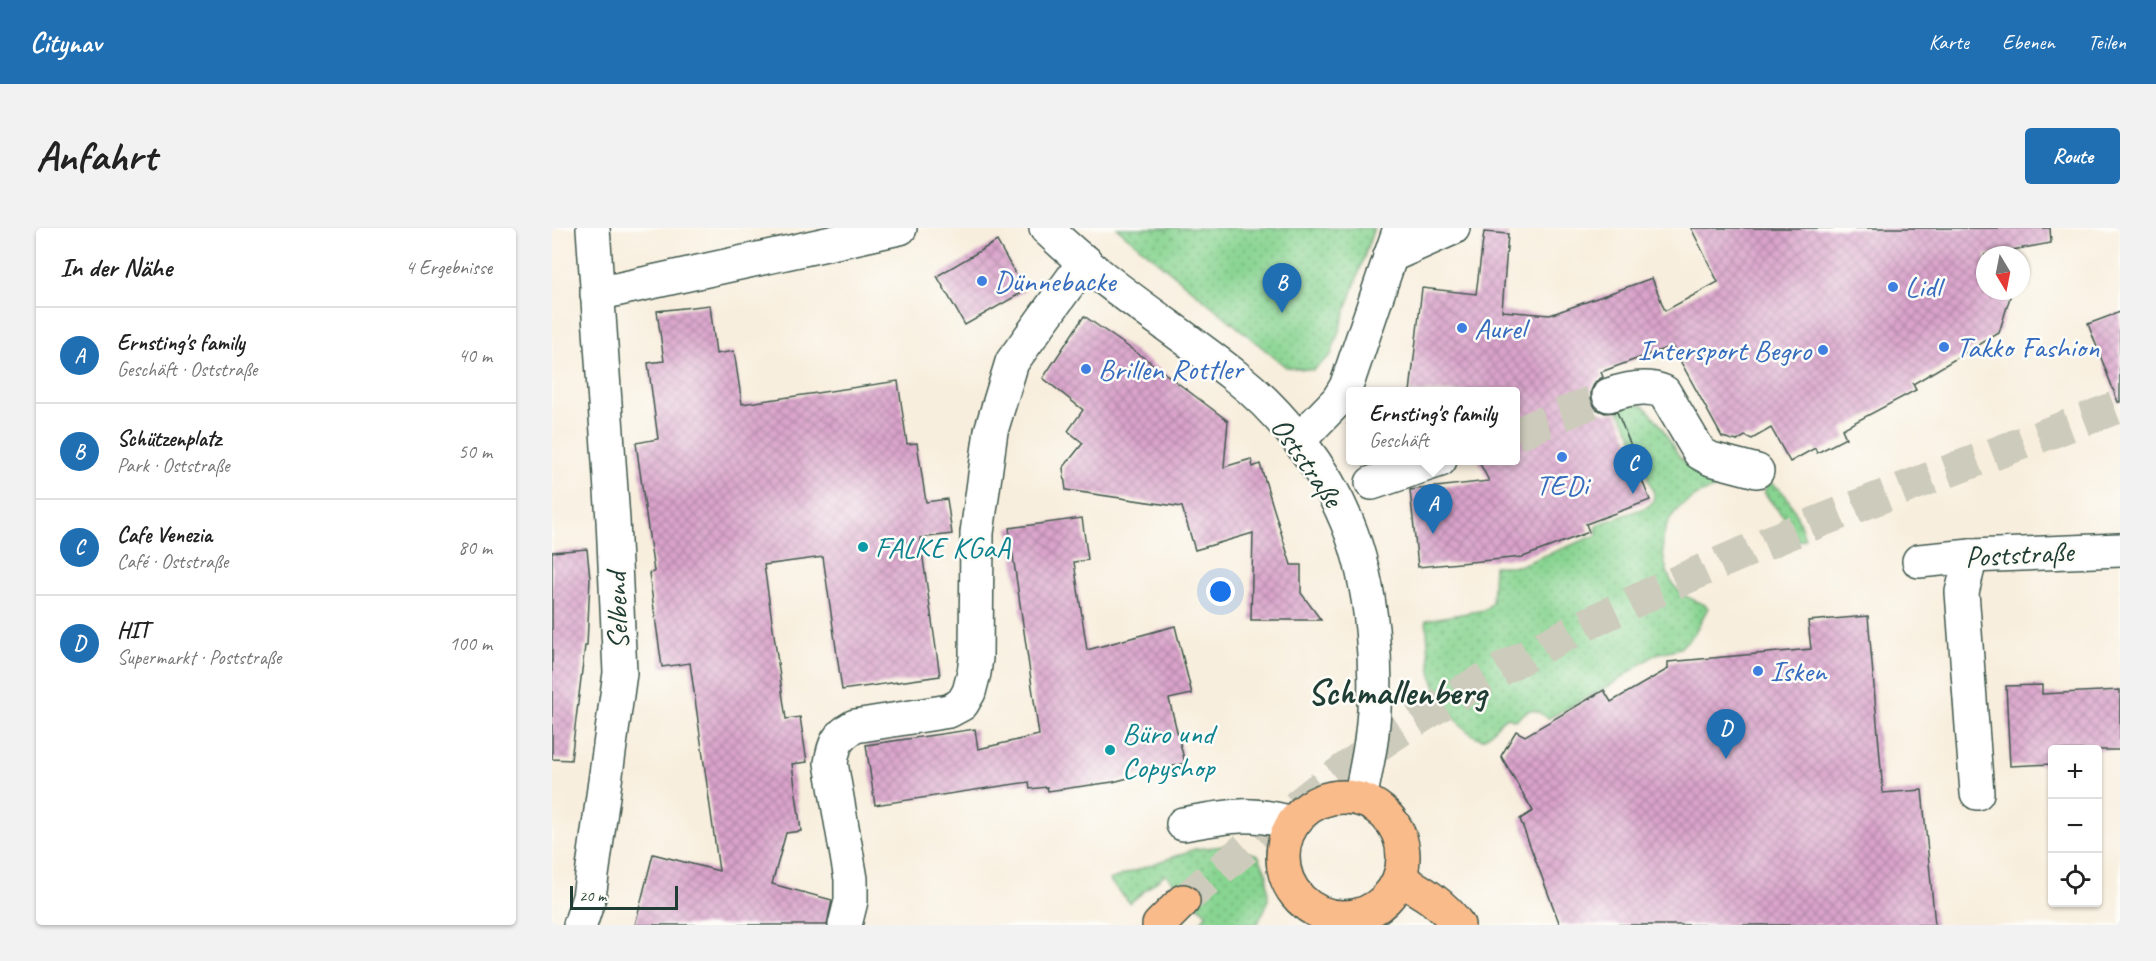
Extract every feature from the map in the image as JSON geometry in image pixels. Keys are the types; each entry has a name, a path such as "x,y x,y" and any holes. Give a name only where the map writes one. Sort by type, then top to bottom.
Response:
{"main road":[{"path":"1341,796 1360,799 1379,808 1393,824 1401,842 1403,863 1399,879 1389,895 1373,908 1357,915 1339,916 1322,913 1301,915 1286,875 1283,858 1285,839 1293,823 1306,809 1323,800 1341,796"},
{"path":"1399,879 1421,890 1446,910 1458,925"},
{"path":"1159,925 1183,901"}],"street":[{"name":"Selbend","path":"580,925 589,897 620,673 613,520 593,228"},
{"path":"597,294 900,228"},
{"name":"Oststraße","path":"1046,228 1154,316 1237,377 1299,440 1325,480 1347,521 1358,557 1367,598 1373,646 1375,690 1371,740 1360,799"},
{"path":"1299,440 1338,400 1346,387 1395,242 1453,228"},
{"path":"845,925 851,901 851,879 831,763 833,748 843,733 855,726 949,711 962,704 969,692 976,658 977,532 991,431 1012,362 1085,261"},
{"path":"1609,395 1641,387 1664,392 1700,453 1711,459 1757,471"},
{"path":"1372,483 1425,465"},
{"name":"Poststraße","path":"1919,561 2007,554 2120,550"},
{"path":"1971,556 1962,592 1977,794"},
{"path":"1183,824 1234,815 1270,817 1293,823"}],"green space":[{"path":"1117,228 1374,228 1331,355 1313,370 1286,367"},
{"path":"1623,403 1639,404 1647,409 1684,463 1702,474 1715,478 1718,486 1716,488 1691,499 1673,515 1667,525 1663,549 1667,572 1675,586 1689,598 1708,608 1694,634 1680,648 1656,654 1614,683 1549,718 1532,710 1516,720 1507,717 1482,739 1466,730 1458,722 1439,694 1432,676 1426,620 1484,610 1492,602 1494,566 1518,566 1597,535 1596,529 1599,524 1647,507 1653,502 1654,494 1631,433 1618,409"},
{"path":"1768,483 1782,491 1787,498 1805,539 1795,542 1785,519 1764,493"},
{"path":"1225,846 1258,855 1267,874 1268,902 1257,925 1198,925 1207,914 1165,874 1130,903 1109,880 1195,849"}],"building":[{"path":"1691,228 2050,228 2051,243 2030,247 1976,246 1976,300 2009,300 1999,333 1913,384 1916,390 1842,429 1846,438 1817,453 1815,448 1790,462 1771,428 1752,439 1745,436 1737,441 1722,437 1672,346 1601,372 1603,377 1595,382 1591,391 1591,401 1596,409 1605,413 1617,412 1642,472 1639,473 1650,500 1586,524 1589,532 1523,557 1418,567 1410,490 1489,481 1481,465 1520,465 1520,387 1411,387 1422,288 1476,294 1484,232 1508,234 1502,311 1550,315 1652,278 1665,311 1718,282"},
{"path":"997,241 1025,291 965,325 937,276"},
{"path":"710,305 716,354 734,351 742,404 898,381 907,444 917,443 926,502 947,499 952,534 920,538 940,676 842,690 823,557 764,565 786,719 800,717 807,762 792,764 801,831 786,833 772,884 832,900 827,925 635,925 653,854 719,871 690,663 662,667 649,573 654,572 636,443 658,439 648,363 664,361 657,311"},
{"path":"2120,312 2120,402 2118,402 2088,324"},
{"path":"1084,316 1228,421 1224,467 1251,459 1253,467 1260,464 1291,565 1301,565 1301,593 1321,620 1251,620 1253,533 1195,550 1182,507 1066,490 1063,468 1083,443 1068,431 1083,410 1043,378"},
{"path":"1082,518 1088,560 1074,562 1087,650 1175,626 1192,694 1169,699 1185,763 1113,782 1048,791 1047,787 1030,789 1029,782 875,805 866,745 975,729 978,749 1039,735 1009,528"},
{"path":"587,549 590,579 587,646 585,646 571,760 552,759 552,552"},
{"path":"1868,616 1883,793 1922,790 1935,925 1560,925 1520,819 1533,811 1501,756 1516,731 1525,736 1604,690 1611,702 1668,669 1668,662 1811,649 1808,621"},
{"path":"2042,685 2042,694 2120,690 2120,750 2102,750 2102,745 2048,745 2048,764 2010,766 2006,686"}],"tunnel":[{"path":"1520,432 1609,395"},
{"path":"1183,901 1290,812 1373,749 1487,678 1574,631 1662,588 1753,549 2120,406"}],"place":[{"name":"Dünnebacke","path":"982,281"},
{"name":"Lidl","path":"1893,287"},
{"name":"Schützenplatz","path":"1282,313"},
{"name":"Aurel","path":"1462,328"},
{"name":"Takko Fashion","path":"1944,347"},
{"name":"Intersport Begro","path":"1823,350"},
{"name":"Brillen Rottler","path":"1086,369"},
{"name":"TEDi","path":"1562,457"},
{"name":"Cafe Venezia","path":"1633,494"},
{"name":"Ernsting's family","path":"1433,534"},
{"name":"FALKE KGaA","path":"863,547"},
{"name":"Isken","path":"1758,671"},
{"name":"Büro und Copyshop","path":"1110,750"},
{"name":"HIT","path":"1726,759"}],"district":[{"name":"Schmallenberg","path":"1397,692"}]}
